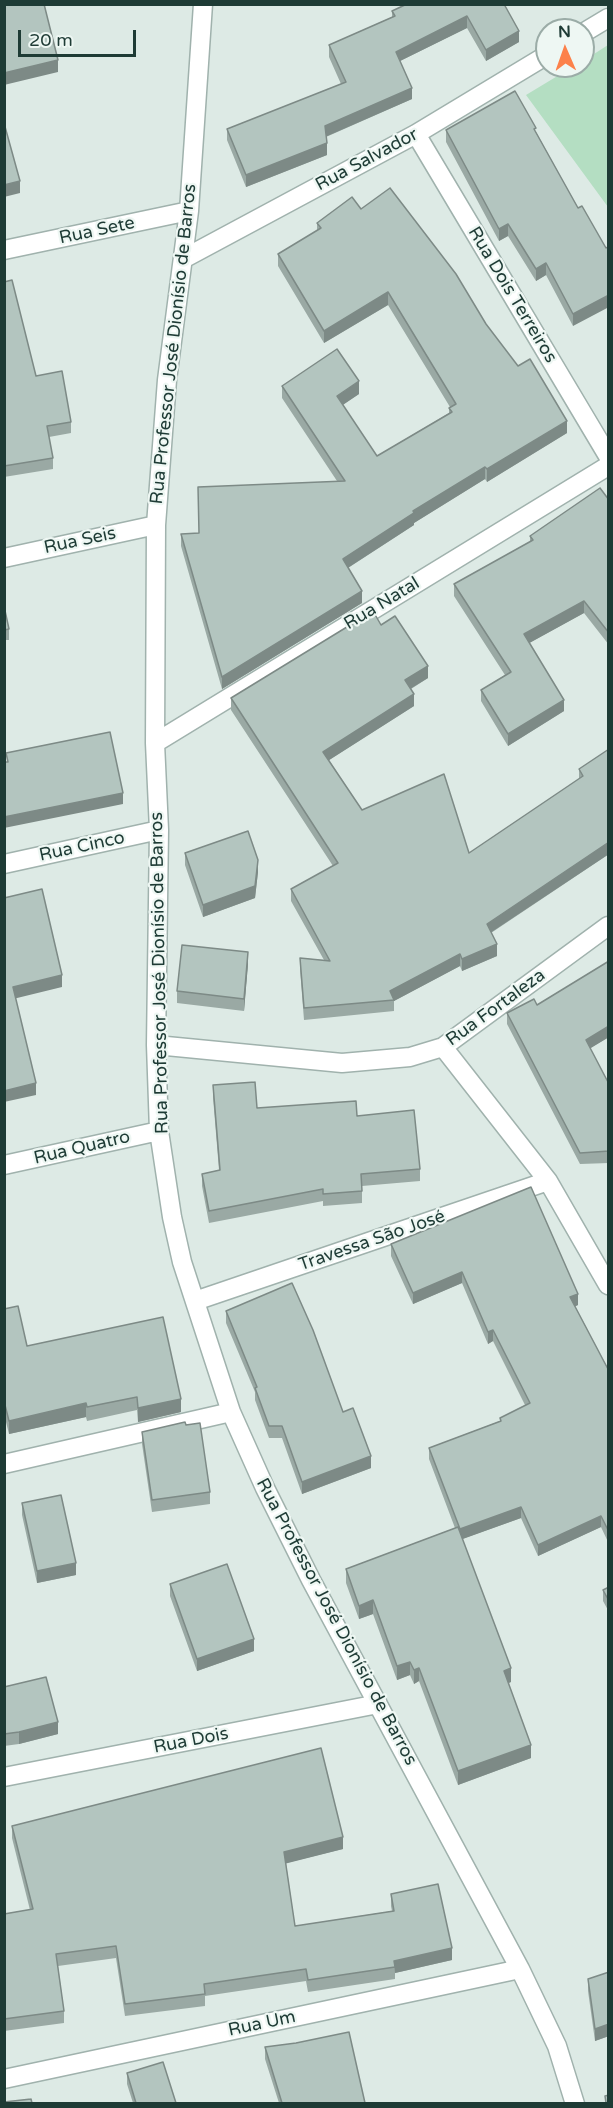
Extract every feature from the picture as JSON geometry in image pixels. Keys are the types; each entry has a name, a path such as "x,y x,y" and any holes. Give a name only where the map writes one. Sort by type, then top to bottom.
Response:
{"street":[{"name":"Rua Professor José Dionísio de Barros","path":"203,4 189,211 167,380 156,525 155,743 159,830 156,1045 159,1131 172,1217 182,1262 231,1412 265,1488 310,1580 520,1969 557,2046 575,2103"},
{"path":"595,26 609,18"},
{"name":"Rua Salvador","path":"183,259 416,134 535,62"},
{"name":"Rua Dois Terreiros","path":"416,134 609,456"},
{"name":"Rua Sete","path":"4,250 189,211"},
{"name":"Rua Natal","path":"155,743 609,466"},
{"name":"Rua Seis","path":"4,558 156,525"},
{"name":"Rua Cinco","path":"4,864 159,830"},
{"name":"Rua Fortaleza","path":"156,1045 342,1063 410,1057 443,1047 609,926"},
{"path":"443,1047 548,1181 609,1284"},
{"name":"Rua Quatro","path":"4,1165 159,1131"},
{"name":"Travessa São José","path":"195,1301 548,1181"},
{"path":"4,1464 231,1412"},
{"name":"Rua Dois","path":"4,1777 378,1704"},
{"name":"Rua Um","path":"4,2079 520,1969"}],"green space":[{"path":"608,45 608,207 526,95 554,78 595,78 595,53"}],"building":[{"path":"4,4 44,4 58,60 4,73"},
{"path":"407,4 504,4 519,31 486,50 467,16 396,52 412,88 325,126 327,143 246,175 227,129 346,82 329,45 395,16 392,11"},
{"path":"515,91 578,208 582,206 606,248 609,246 609,295 573,314 546,263 536,269 508,224 499,229 446,130"},
{"path":"4,123 20,181 4,185"},
{"path":"390,188 456,274 486,324 518,366 530,359 567,421 413,511 414,513 343,559 362,591 222,677 181,534 199,533 198,487 345,481 282,386 337,349 359,381 337,396 377,456 452,412 449,408 456,404 388,292 324,331 278,254 321,228 317,223 352,197 361,209"},
{"path":"12,280 36,376 62,371 71,422 47,426 53,458 4,466 4,282"},
{"path":"600,488 609,500 609,633 584,601 524,634 564,700 508,734 481,690 511,672 454,584 533,540 530,536"},
{"path":"4,606 9,629 4,630"},
{"path":"373,611 381,625 395,616 428,666 405,680 414,694 323,752 362,810 444,774 469,853 583,776 579,769 609,749 609,842 487,924 497,944 462,959 460,954 390,991 394,1000 304,1008 300,958 330,961 291,889 338,863 231,698"},
{"path":"110,732 123,793 4,817 4,762 8,762 6,753"},
{"path":"248,831 258,860 255,886 203,905 185,853"},
{"path":"42,889 62,975 13,987 36,1083 4,1091 4,898"},
{"path":"182,945 248,952 244,999 177,991"},
{"path":"609,961 609,1026 586,1040 609,1084 609,1151 580,1153 507,1013 534,999 537,1005"},
{"path":"255,1082 257,1108 356,1101 357,1116 414,1110 420,1169 361,1174 362,1191 323,1194 323,1189 209,1211 202,1174 220,1170 213,1085"},
{"path":"531,1187 578,1294 570,1297 609,1371 609,1532 601,1516 538,1545 521,1507 460,1529 429,1448 501,1421 500,1418 530,1403 493,1330 488,1332 462,1272 413,1293 391,1244"},
{"path":"292,1283 313,1330 343,1412 353,1408 371,1456 302,1482 282,1426 269,1426 255,1388 257,1387 226,1311"},
{"path":"18,1306 27,1346 163,1317 181,1399 138,1408 137,1397 87,1407 86,1403 9,1421 4,1401 4,1309"},
{"path":"185,1422 186,1425 200,1423 210,1492 152,1500 142,1432"},
{"path":"61,1495 76,1563 37,1571 22,1503"},
{"path":"458,1527 511,1668 504,1671 531,1745 458,1771 419,1668 414,1670 410,1662 397,1666 373,1600 359,1606 346,1569"},
{"path":"227,1564 254,1639 197,1659 170,1584"},
{"path":"609,1587 609,1601 603,1590"},
{"path":"46,1677 58,1722 4,1734 4,1687"},
{"path":"321,1748 343,1837 284,1852 295,1926 394,1911 391,1894 438,1884 452,1948 394,1961 395,1967 308,1980 306,1969 204,1984 205,1994 125,2004 116,1946 56,1954 64,2011 4,2019 4,1914 33,1909 12,1826"},
{"path":"609,1972 609,2024 595,2029 588,1979"},
{"path":"349,2032 365,2103 282,2103 265,2047"},
{"path":"163,2062 176,2103 136,2103 127,2073"},
{"path":"609,2095 609,2103 606,2103 605,2096"},
{"path":"31,2099 32,2103 4,2103 4,2102"}]}
